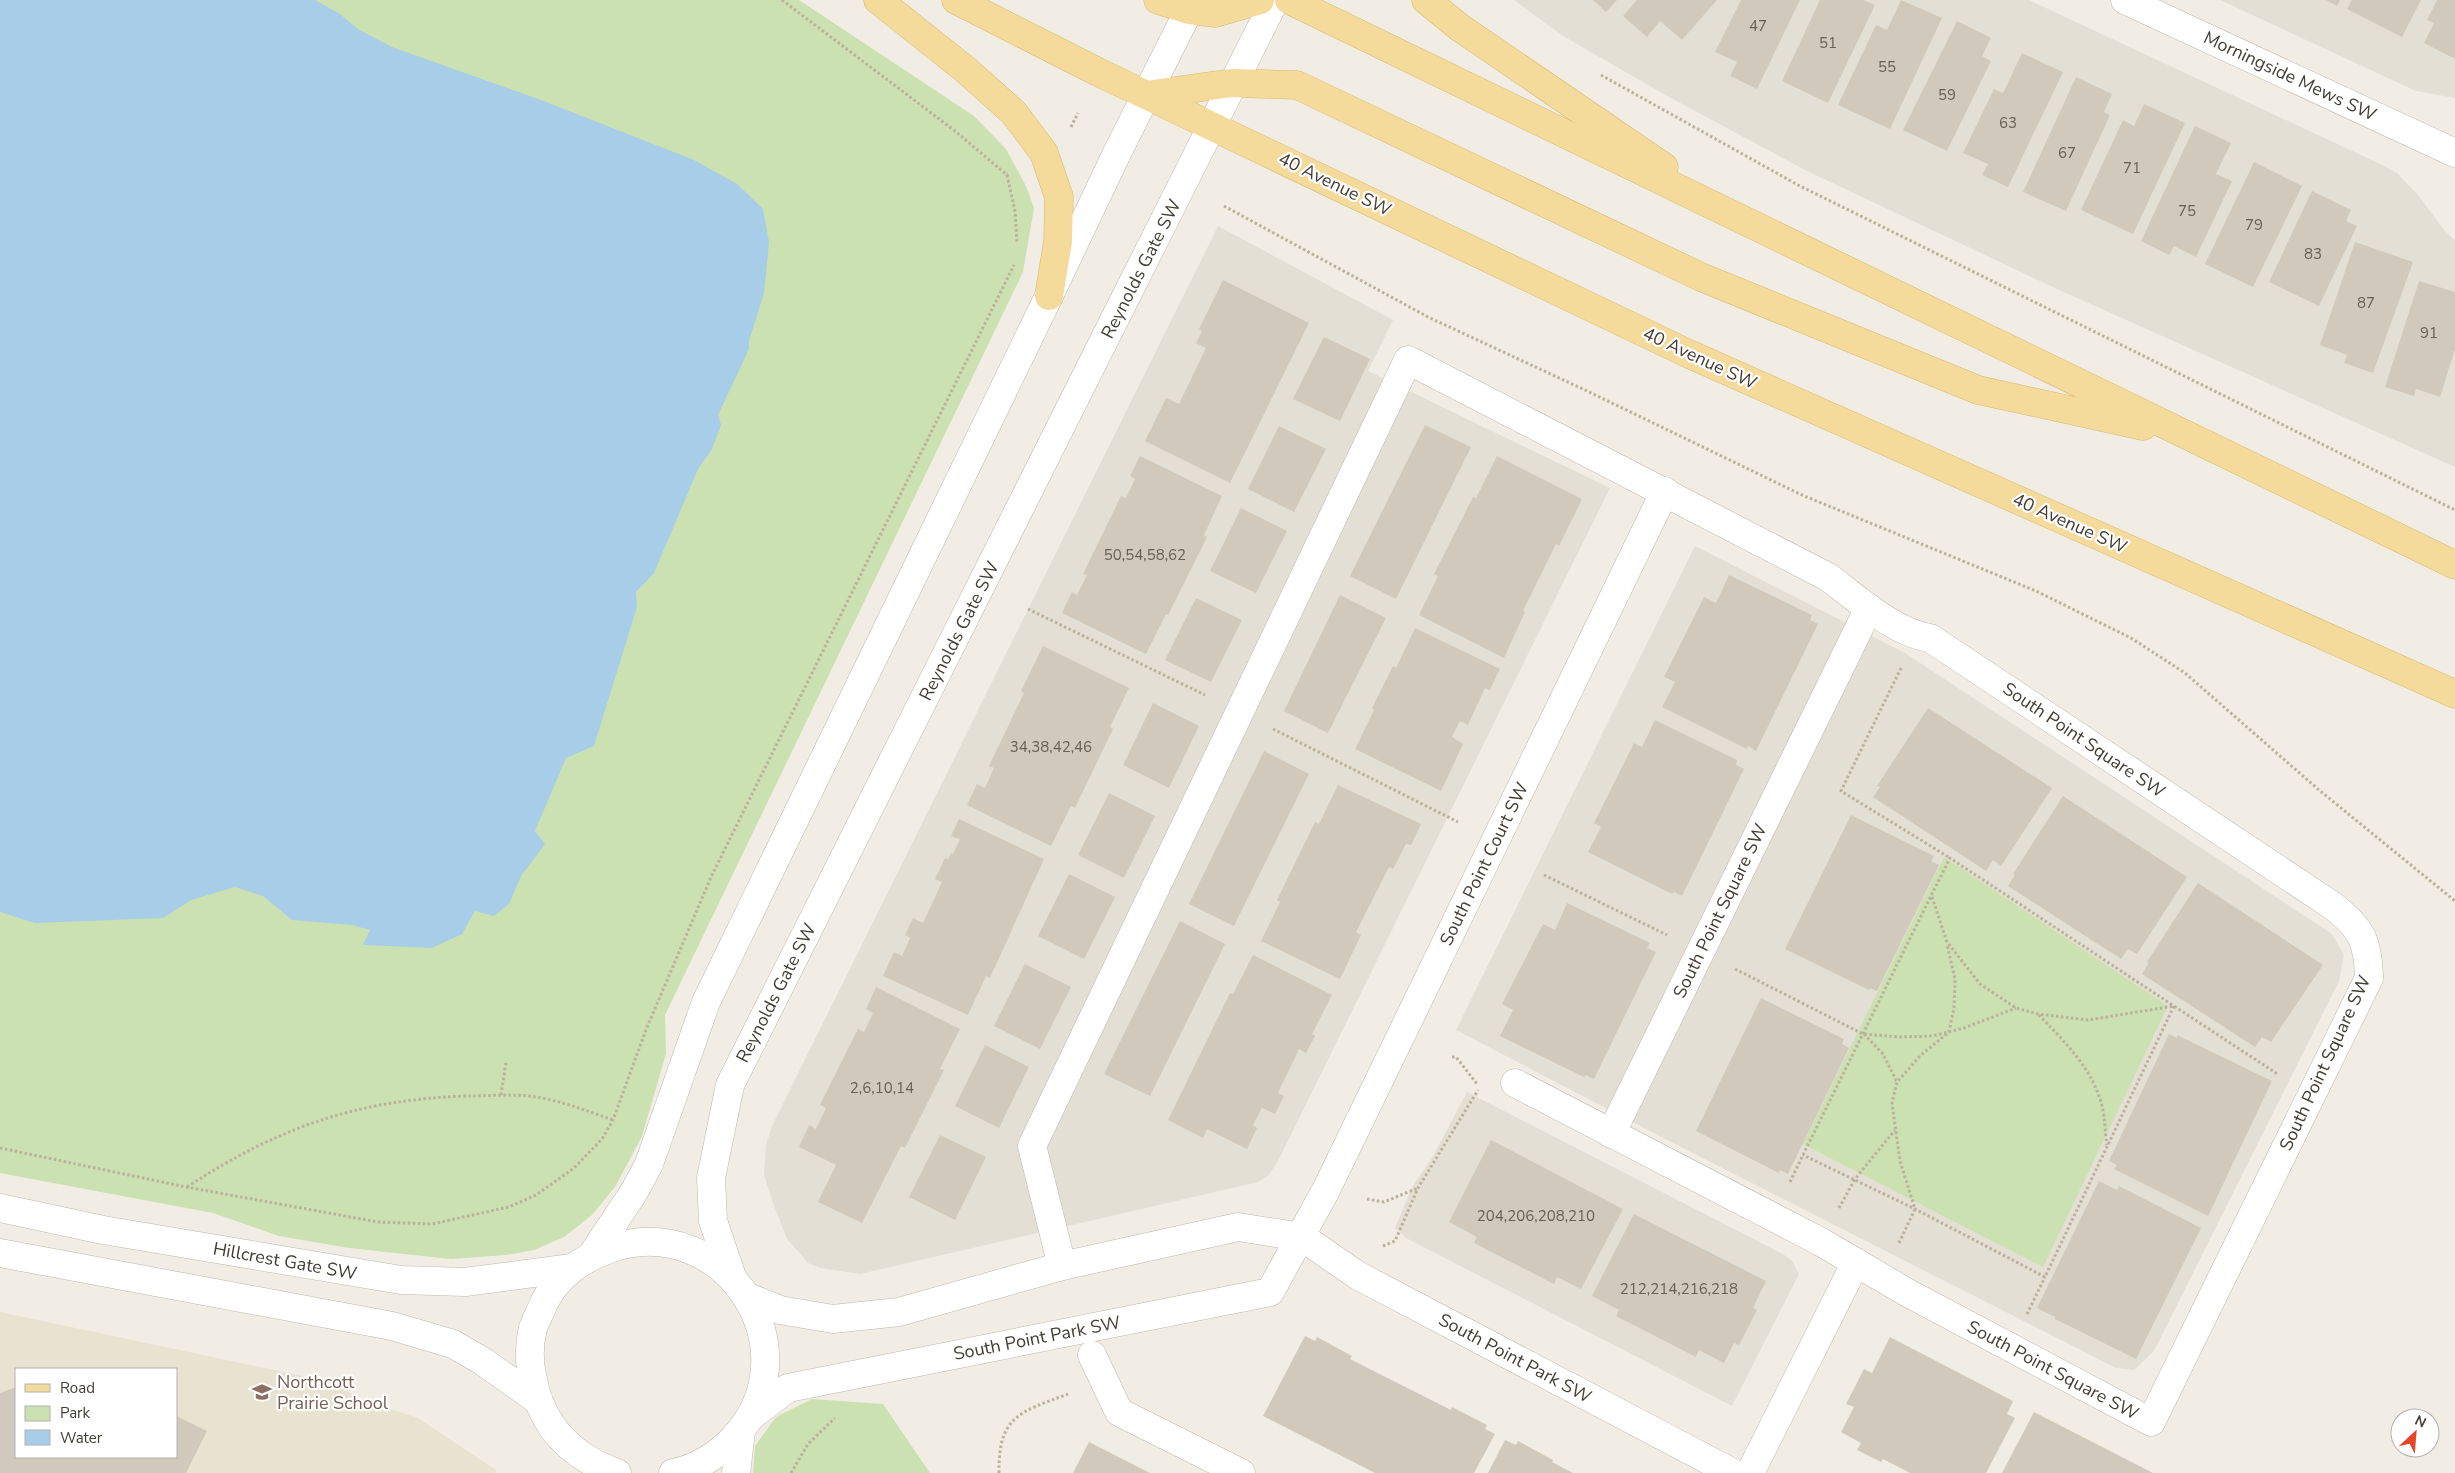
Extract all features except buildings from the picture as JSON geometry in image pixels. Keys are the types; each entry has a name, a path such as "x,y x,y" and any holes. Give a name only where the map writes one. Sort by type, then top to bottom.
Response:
{"main road":[{"path":"878,0 966,70 1014,113 1044,153 1059,197 1058,241 1049,296"},
{"name":"40 Avenue SW","path":"956,0 1146,95 1689,354 2455,694"},
{"path":"1158,0 1192,5 1215,13 1260,0"},
{"path":"1289,0 2455,565"},
{"path":"1426,0 1459,27 1744,222"},
{"path":"1146,95 1232,83 1297,85 1701,278 1978,390 2186,435"}],"street":[{"name":"Reynolds Gate SW","path":"746,1424 762,1388 765,1357 760,1326 740,1287 713,1221 711,1178 730,1085 1274,0"},
{"name":"Morningside Mews SW","path":"2125,0 2455,153"},
{"path":"617,1473 596,1465 576,1453 559,1438 546,1419 536,1399 529,1364 533,1328 548,1295 582,1262 634,1192 649,1164 706,1002 1146,95 1192,5"},
{"name":"South Point Square SW","path":"1062,1266 1032,1146 1408,360 1665,491 1828,577 1868,608 1916,636 1930,638 2334,906 2354,923 2368,952 2369,978 2151,1422 1881,1278 1821,1242 1515,1083"},
{"name":"South Point Court SW","path":"1302,1237 1665,491"},
{"name":"South Point Square SW","path":"1611,1134 1868,608"},
{"name":"Hillcrest Gate SW","path":"0,1208 103,1230 401,1280 465,1282 582,1262 628,1243 666,1243 702,1255 740,1287"},
{"name":"South Point Park SW","path":"740,1287 780,1310 833,1319 899,1312 1062,1266 1238,1227 1302,1237 1358,1275 1733,1473"},
{"name":"South Point Park SW","path":"673,1473 686,1471 716,1455 746,1424 788,1388 1270,1292 1302,1237"},
{"path":"0,1253 392,1326 453,1344 484,1362 536,1399"},
{"path":"1750,1473 1856,1262"},
{"path":"1092,1355 1119,1412 1241,1473"},
{"path":"736,1473 746,1424"}],"path":[{"path":"782,0 955,131 1007,175 1015,211 1018,247"},
{"path":"1595,72 1798,185 2455,510"},
{"path":"1070,129 1078,113"},
{"path":"1007,175 1013,172"},
{"path":"1224,206 1428,317 1586,390 1802,495 2036,591 2130,638 2185,673 2319,790 2455,901"},
{"path":"0,1148 186,1187 378,1222 432,1224 509,1207 536,1196 574,1168 602,1139 613,1120 647,1027 712,875 1018,256"},
{"path":"1916,636 1842,791 1950,858 2310,1096"},
{"path":"1794,1174 1950,858"},
{"path":"1544,875 1670,936"},
{"path":"1881,1278 1915,1209 1900,1162 1895,1130 1892,1103 1897,1082 1921,1055 1949,1032 1954,1008 1955,979 1947,942 1932,896"},
{"path":"1947,942 1980,984 2016,1008 2038,1014 2088,1020 2174,1006"},
{"path":"1728,965 1864,1034 1883,1054 1897,1082"},
{"path":"1803,1155 1915,1209 2045,1277 2174,1006"},
{"path":"1864,1034 1899,1037 1932,1036 1949,1032 2016,1008"},
{"path":"2038,1014 2069,1046 2090,1075 2102,1106 2107,1146"},
{"path":"501,1095 506,1062"},
{"path":"1381,1247 1395,1241 1418,1188 1480,1087"},
{"path":"186,1187 230,1158 284,1132 327,1117 371,1105 447,1097 531,1096 613,1120"},
{"path":"1821,1242 1854,1179 1895,1130"},
{"path":"1367,1199 1384,1202 1418,1188"},
{"path":"999,1473 998,1448 1008,1423 1037,1406 1104,1382"},
{"path":"792,1473 808,1444 839,1414"}],"shaded area":[{"path":"1514,0 2029,0 2380,164 2397,173 2417,194 2445,231 2455,240 2455,467 2057,289 1805,170 1669,97 1563,36"},
{"path":"2220,0 2455,0 2455,98 2416,91"},
{"path":"1218,226 1393,320 1368,371 1610,488 1278,1161 1268,1176 1258,1182 860,1274 820,1268 808,1263 787,1239 773,1203 764,1175 766,1145 772,1126"},
{"path":"1695,546 1905,653 2332,934 2344,955 2339,981 2154,1351 2134,1370 2116,1368 1669,1141 1456,1030"},
{"path":"1467,1092 1783,1254 1792,1261 1799,1274 1732,1406 1406,1238 1395,1228 1412,1187 1432,1158"},
{"name":"Northcott Prairie School","path":"0,1312 335,1383 362,1400 418,1418 496,1470 495,1473 0,1473"}],"green space":[{"path":"0,0 799,0 974,116 1006,149 1026,186 1034,208 1023,272 665,1015 666,1054 642,1136 615,1187 592,1215 564,1237 534,1250 506,1255 451,1259 349,1248 279,1236 213,1213 0,1173"},
{"path":"1944,857 2168,1006 2043,1267 1803,1144"},
{"path":"812,1399 883,1404 930,1473 753,1473 755,1446 776,1417"}],"water":[{"path":"0,0 315,0 340,14 358,29 392,47 541,100 694,160 737,184 763,209 769,242 764,293 749,341 749,349 718,415 721,425 712,449 698,469 654,573 636,592 637,607 594,746 566,758 535,831 545,844 521,876 509,904 494,916 475,911 462,934 432,948 363,945 370,930 352,925 292,920 263,896 235,887 191,900 163,918 35,923 0,912"}],"place":[{"name":"Northcott Prairie School","path":"262,1392"}]}
